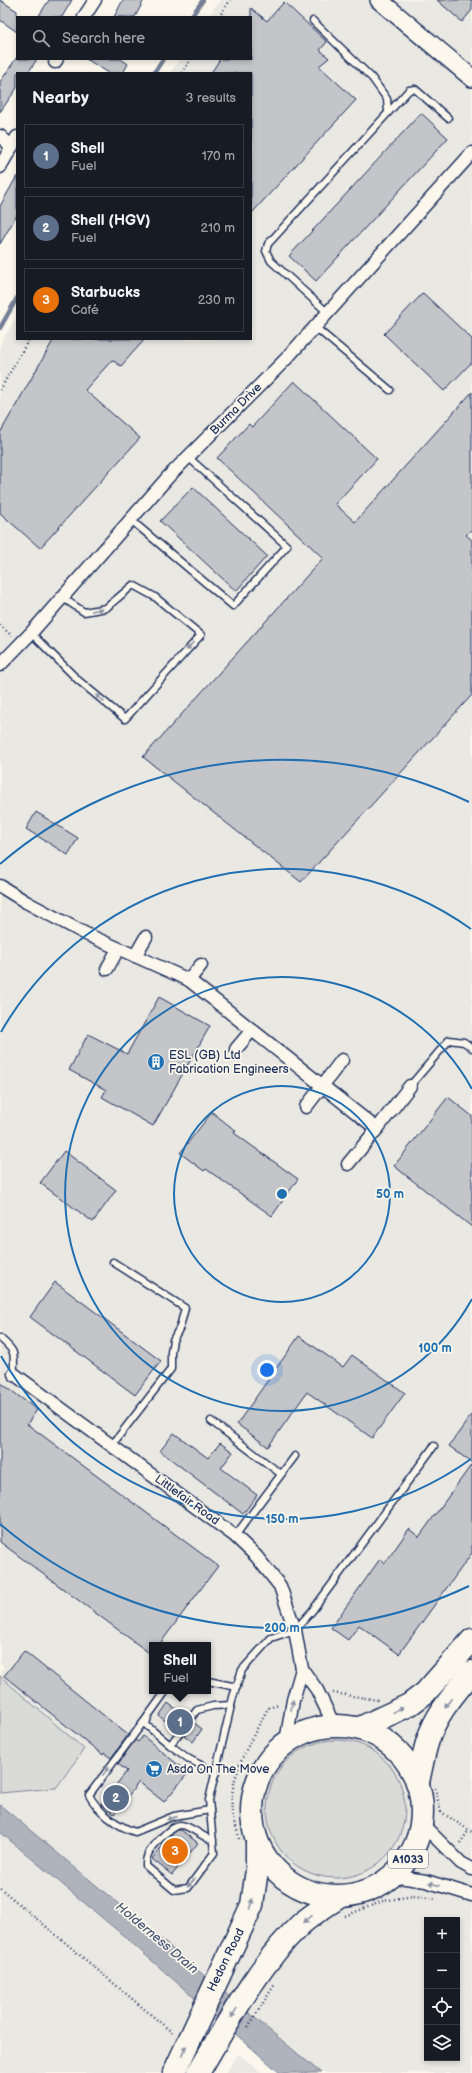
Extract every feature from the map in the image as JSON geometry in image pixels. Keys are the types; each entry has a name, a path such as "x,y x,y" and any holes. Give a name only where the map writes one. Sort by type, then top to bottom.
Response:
{"highway":[{"name":"A1033","path":"362,1727 409,1705 425,1693 472,1640"},
{"name":"A1033","path":"418,1782 427,1743 435,1723 445,1706 472,1672"},
{"name":"A1033","path":"334,1725 362,1727 389,1742 407,1760 418,1782 423,1803 422,1824 416,1844 406,1861 392,1876 368,1891 340,1897 313,1893 289,1882 248,1842 255,1786 260,1773 271,1756 286,1742 301,1733 317,1727 334,1725"},
{"name":"Hedon Road","path":"174,2073 185,2033 223,1965 252,1905 257,1870 248,1842"},
{"name":"A1033","path":"198,2073 248,1990 276,1952 300,1926 315,1913 340,1897"}],"street":[{"path":"85,16 95,0"},
{"path":"379,0 472,78"},
{"path":"0,136 14,142 0,167"},
{"name":"Burma Drive","path":"0,665 63,598 188,457 286,359 472,153"},
{"path":"0,886 26,902 86,934 189,980 377,1129"},
{"path":"135,956 146,937"},
{"path":"107,970 118,949"},
{"path":"189,980 201,965"},
{"path":"236,1049 252,1030"},
{"path":"306,1107 342,1060"},
{"path":"348,1164 410,1086"},
{"name":"Littlefair Road","path":"14,1374 235,1536 256,1556 280,1586 296,1630 302,1669 293,1700 286,1742"},
{"name":"Littlefair Road","path":"302,1669 317,1690 334,1725"},
{"path":"422,1824 461,1863 472,1869"},
{"path":"392,1876 426,1881 472,1894"}],"lane":[{"path":"313,20 372,78 387,99 388,111"},
{"path":"328,313 272,261 267,254 267,247 388,111 409,90 415,89 448,118"},
{"path":"315,326 390,390"},
{"path":"131,520 233,606 287,546 188,457"},
{"path":"31,633 78,680 124,719 201,635 155,598 133,585 106,608 84,612 63,598"},
{"path":"410,1086 449,1040 464,1042 472,1048"},
{"path":"112,1445 171,1369 173,1340 180,1327 185,1308 113,1262"},
{"path":"0,1338 11,1347 15,1357 14,1374"},
{"path":"211,1421 281,1474"},
{"path":"213,1840 205,1839 192,1830 180,1825 172,1828 147,1856 146,1866 174,1890 178,1890 188,1888 214,1853 213,1840 209,1800 231,1705 242,1670 271,1638 296,1630 312,1612 434,1446"},
{"path":"235,1536 294,1456"},
{"path":"211,1682 237,1687"},
{"path":"164,1694 89,1794 95,1806 124,1828 135,1832 174,1816 210,1810"},
{"path":"170,1745 197,1710 212,1706 231,1705"},
{"path":"148,1716 146,1725 189,1759 216,1773"}],"path":[{"path":"220,16 230,0"},
{"path":"183,72 190,60"},
{"path":"0,390 28,340"},
{"path":"317,1690 382,1700"},
{"path":"248,1842 238,1834 232,1813 233,1790 244,1756 268,1708 293,1700"},
{"path":"0,1888 185,2033"},
{"path":"338,1919 383,1901 413,1896 444,1900"}],"shaded area":[{"path":"220,0 472,0 472,2073 320,2073 0,1805 0,1793 56,1788 84,1749 0,1676 0,1672 4,1667 0,1664 0,344 16,318 16,340 252,340 252,72 171,72 179,60 252,60 252,16 209,16"},
{"path":"0,1676 84,1749 56,1788 0,1793"},
{"path":"343,1740 363,1745 375,1751 390,1765 400,1782 404,1795 404,1823 400,1836 394,1848 380,1863 363,1873 350,1877 329,1878 309,1873 297,1867 282,1853 272,1836 268,1823 267,1802 272,1782 278,1770 292,1755 309,1745 322,1741"},
{"path":"0,1832 216,2016 187,2073 0,2073"},
{"path":"238,2053 262,2073 226,2073"}],"water":[{"name":"Holderness Drain","path":"0,1805 321,2073 280,2073 126,1938 0,1832"}],"building":[{"path":"0,0 17,11 16,31 0,20"},
{"path":"49,0 72,0 63,16 39,16"},
{"path":"123,0 144,0 136,16 115,16"},
{"path":"437,0 472,0 472,10 462,22"},
{"path":"284,2 327,42 320,50 329,58 319,66 356,100 252,213 252,72 212,72 219,60 252,60 251,8 267,21"},
{"path":"16,58 16,60 36,60 29,72 16,72 16,89 0,112 0,82"},
{"path":"88,60 122,60 128,64 124,72 107,72"},
{"path":"421,113 448,138 316,281 289,256"},
{"path":"16,178 16,217 0,244 0,206"},
{"path":"423,293 472,339 472,362 444,391 384,334"},
{"path":"53,340 144,340 121,366 112,360 85,390 140,438 40,548 0,513 0,433"},
{"path":"294,381 377,459 335,504 355,522 472,392 472,529 466,535 472,540 472,695 301,882 143,757 323,558 217,458 249,424 252,427"},
{"path":"193,487 267,556 236,591 160,521"},
{"path":"36,812 78,838 68,855 26,829"},
{"name":"ESL (GB) Ltd Fabrication Engineers","path":"159,997 210,1026 153,1126 102,1097 106,1090 69,1070 88,1034 127,1054"},
{"path":"448,1097 472,1116 472,1227 394,1166"},
{"path":"212,1112 236,1131 234,1133 298,1179 272,1216 206,1169 204,1171 180,1153"},
{"path":"64,1151 116,1190 93,1222 40,1183"},
{"path":"55,1282 161,1361 135,1395 30,1317"},
{"path":"299,1336 343,1367 352,1355 405,1393 372,1438 307,1392 268,1447 237,1424"},
{"path":"0,1382 37,1410 27,1424 218,1566 161,1642 149,1642 149,1653 0,1542"},
{"path":"472,1414 472,1463 449,1446"},
{"path":"174,1433 208,1458 220,1443 233,1452 221,1468 257,1495 243,1514 160,1451"},
{"path":"472,1464 472,1553 399,1654 359,1625 348,1640 331,1628 380,1559 385,1563 409,1529 419,1537"},
{"path":"24,1651 128,1735 111,1758 104,1753 103,1755 4,1676"},
{"path":"168,1703 186,1717 176,1729 159,1716"},
{"path":"193,1722 202,1729 193,1742 184,1735"},
{"name":"Asda On The Move","path":"143,1736 188,1773 164,1802 139,1782 114,1814 101,1804 127,1771 118,1764 135,1740 138,1742"},
{"path":"178,1830 181,1830 198,1843 172,1875 152,1859 171,1835"}],"waterway":[{"path":"192,16 203,0"},
{"path":"155,72 162,60"},
{"path":"0,328 16,300"}],"place":[{"name":"ESL (GB) Ltd Fabrication Engineers","path":"156,1062"},
{"name":"Shell","path":"180,1722"},
{"name":"Asda On The Move","path":"154,1769"},
{"name":"Shell (HGV)","path":"116,1798"},
{"name":"Starbucks","path":"175,1851"}]}
